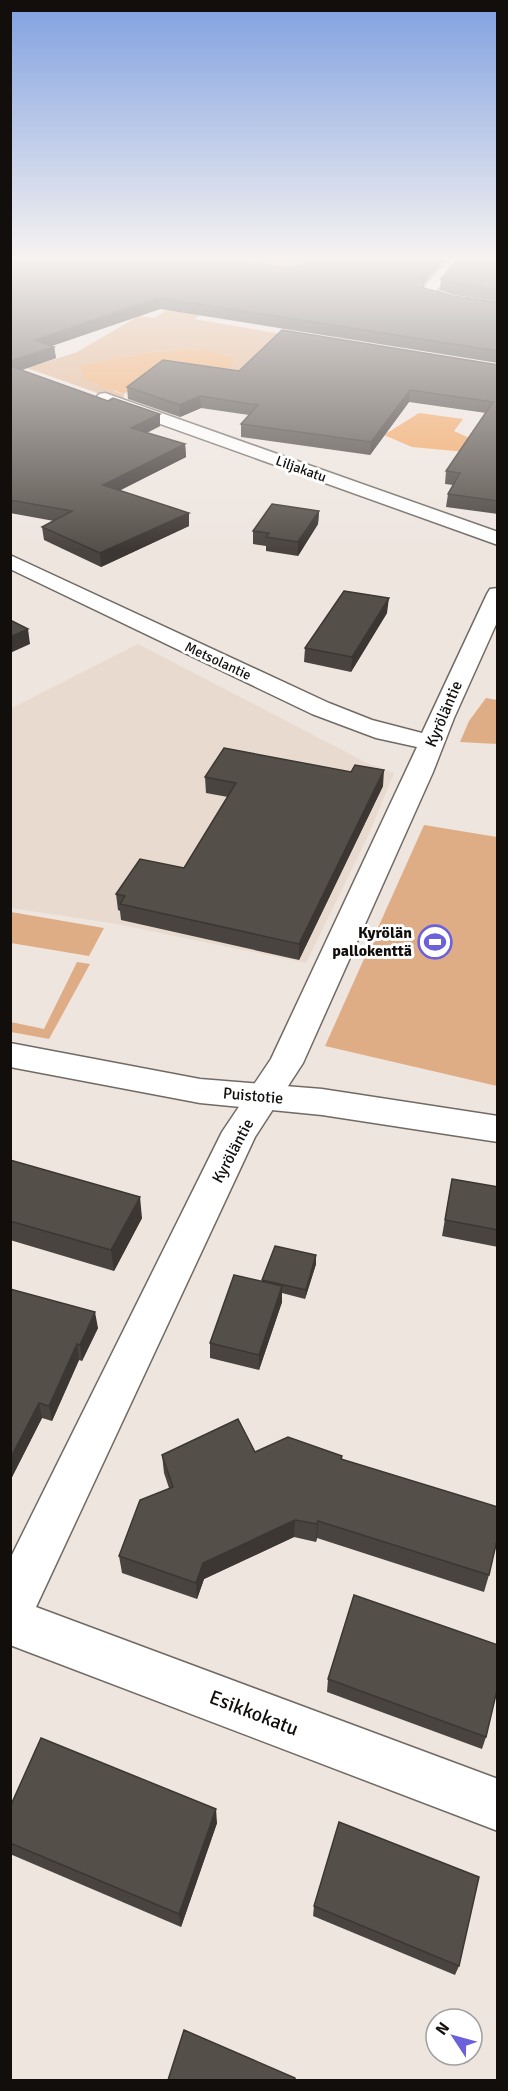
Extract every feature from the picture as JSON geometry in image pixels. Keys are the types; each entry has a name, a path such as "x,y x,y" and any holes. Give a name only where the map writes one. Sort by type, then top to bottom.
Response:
{"street":[{"name":"Liljakatu","path":"105,398 498,539"},
{"name":"Metsolantie","path":"10,561 359,726 399,738 431,742"},
{"name":"Kyröläntie","path":"10,1610 240,1132 286,1063 420,772 431,742 498,594"},
{"name":"Puistotie","path":"10,1055 200,1091 322,1102 498,1129"},
{"name":"Esikkokatu","path":"10,1622 498,1805"}],"shaded area":[{"path":"69,355 139,355 80,367 116,392 124,394 123,402 27,368"},
{"path":"138,355 225,355 235,357 231,373 167,362 124,394 84,379 80,366"},
{"path":"225,355 268,355 241,374 231,373 235,357"},
{"path":"419,413 463,419 454,431 474,440 466,452 412,447 384,435"},
{"path":"138,644 367,763 394,773 368,836 306,963 117,924 11,908 10,709"},
{"path":"486,698 497,700 497,744 460,742 469,721"},
{"name":"Kyrölän pallokenttä","path":"424,825 497,837 497,1086 325,1046"},
{"path":"11,912 104,928 89,956 11,943"},
{"path":"77,962 90,964 49,1039 11,1032 11,1022 44,1029"}],"building":[{"path":"10,355 30,355 10,361"},
{"path":"256,355 434,355 498,365 498,501 448,494 460,473 446,471 493,402 410,390 371,442 241,424 258,405 200,396 180,405 127,387 163,360 239,371"},
{"path":"10,366 108,401 113,398 160,414 131,428 185,444 103,485 189,513 100,553 42,527 72,511 10,500"},
{"path":"272,504 319,511 298,542 266,537 269,533 253,531"},
{"path":"344,591 389,598 352,657 305,648"},
{"path":"10,620 28,629 10,637"},
{"path":"224,748 351,772 355,765 384,770 299,944 120,904 125,896 116,894 140,859 184,868 236,783 205,777"},
{"path":"10,1160 140,1197 111,1250 10,1221"},
{"path":"452,1179 498,1187 498,1230 445,1220"},
{"path":"275,1246 316,1255 306,1290 262,1280"},
{"path":"234,1275 282,1286 259,1355 210,1343"},
{"path":"10,1289 95,1312 80,1345 77,1344 49,1406 39,1403 10,1459"},
{"path":"238,1419 255,1452 288,1437 342,1456 341,1459 498,1507 498,1536 489,1575 318,1521 317,1524 295,1520 203,1563 196,1583 119,1556 140,1500 173,1487 162,1455"},
{"path":"354,1595 498,1645 498,1686 486,1737 328,1679"},
{"path":"41,1738 216,1809 179,1914 10,1843 10,1807"},
{"path":"339,1822 479,1877 459,1966 314,1906"},
{"path":"184,2030 295,2078 295,2080 168,2080"}],"place":[{"name":"Kyrölän pallokenttä","path":"435,942"}]}
